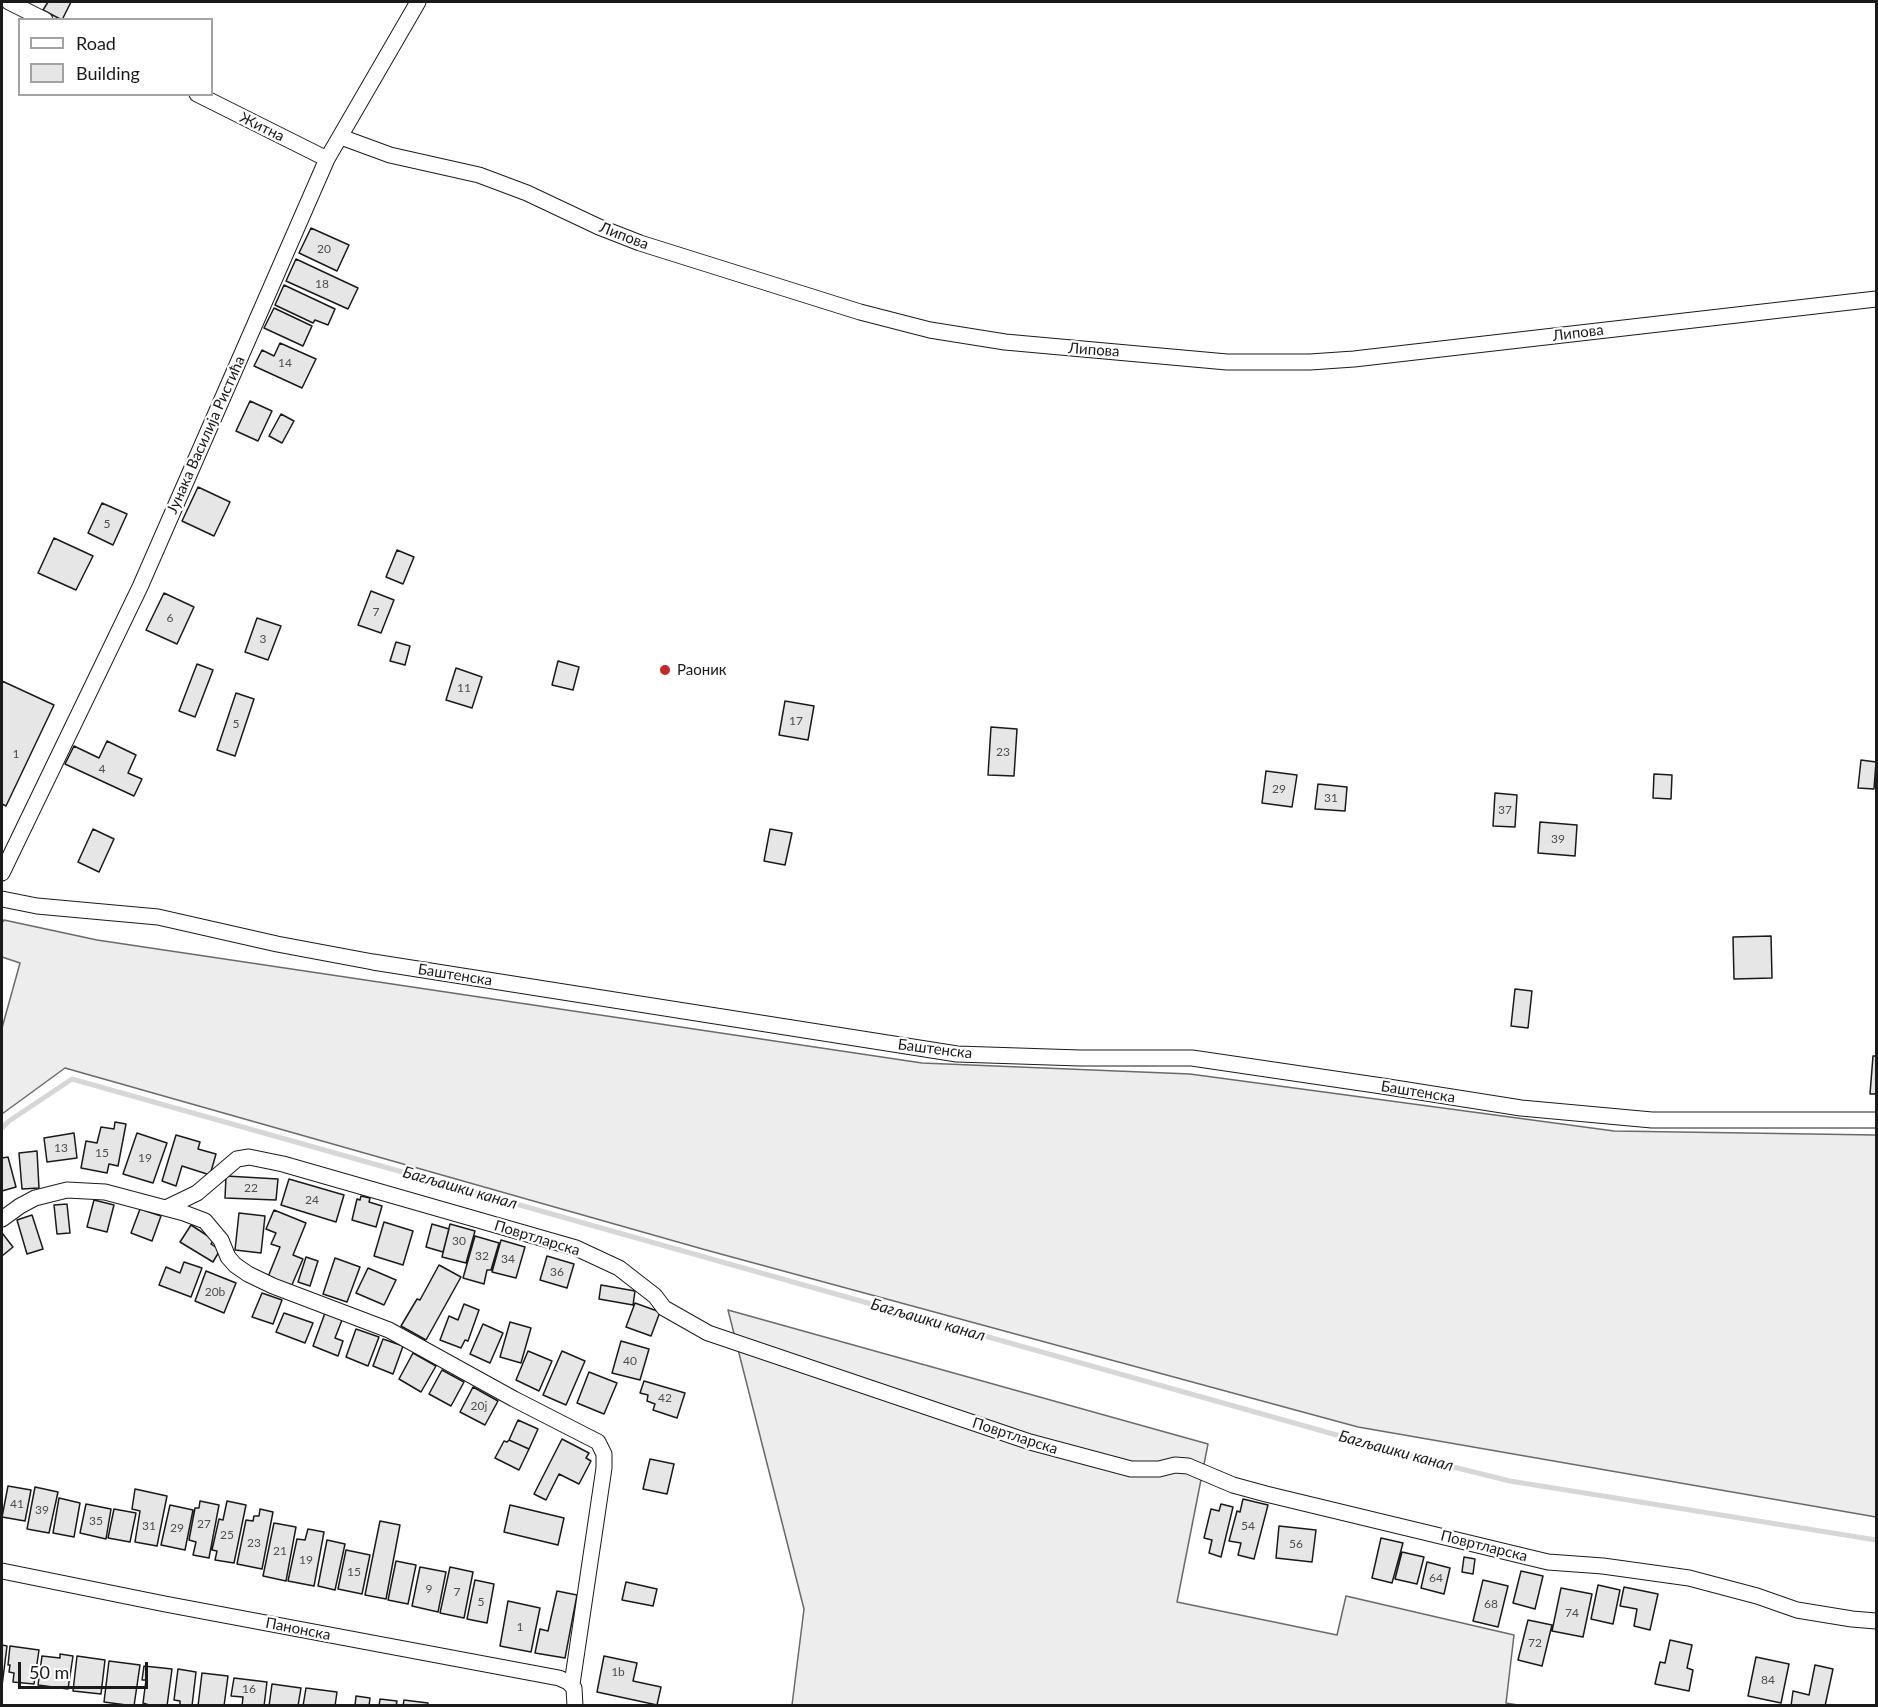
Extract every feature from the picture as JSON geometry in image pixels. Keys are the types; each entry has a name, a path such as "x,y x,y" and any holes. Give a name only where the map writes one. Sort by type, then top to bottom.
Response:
{"street":[{"path":"9,2 41,18"},
{"name":"Јунака Василија Ристића","path":"2,873 140,587 327,159 418,2"},
{"name":"Житна","path":"201,96 327,159"},
{"name":"Липова","path":"340,137 390,155 458,169 496,180 640,243 860,312 930,330 1005,342 1207,361 1310,362 1354,359 1876,299"},
{"name":"Баштенска","path":"2,899 37,906 158,917 277,944 373,962 957,1054 1080,1058 1192,1058 1521,1108 1652,1120 1876,1120"},
{"name":"Повртларска","path":"166,1208 197,1193 237,1159 249,1157 283,1164 576,1248 620,1268 655,1296 664,1308 708,1333 1041,1445 1131,1470 1159,1469 1175,1465 1188,1466 1233,1485 1266,1494 1548,1562 1603,1566 1689,1578 1757,1596 1797,1610 1876,1621"},
{"path":"2,1219 35,1198 66,1190 105,1192 205,1221"},
{"path":"197,1193 205,1221 221,1240 228,1257 248,1274 273,1286 389,1330 598,1442 604,1454 604,1468 572,1684 575,1706"},
{"name":"Панонска","path":"2,1571 165,1604 559,1677 572,1684"}],"shaded area":[{"path":"4,920 97,940 922,1063 1190,1074 1614,1131 1876,1135 1876,1517 1358,1427 706,1250 65,1068 2,1114 2,1028 20,963 2,957 2,923"},
{"path":"728,1310 1208,1444 1177,1602 1337,1635 1346,1596 1514,1635 1506,1703 1518,1705 792,1705 804,1609"}],"building":[{"path":"48,2 71,2 63,18 43,10"},
{"path":"311,228 349,245 337,271 299,253"},
{"path":"296,259 358,288 348,309 286,281"},
{"path":"284,285 335,309 328,325 315,320 313,323 275,305"},
{"path":"274,308 312,326 303,346 264,328"},
{"path":"280,343 316,359 302,388 254,366 262,350 274,356"},
{"path":"250,401 272,411 258,441 236,431"},
{"path":"281,414 294,421 282,443 269,436"},
{"path":"198,487 230,502 214,536 182,521"},
{"path":"102,503 127,514 113,545 88,533"},
{"path":"54,538 93,556 76,590 38,573"},
{"path":"397,550 414,557 403,584 386,577"},
{"path":"371,591 394,600 381,633 358,625"},
{"path":"164,593 194,607 177,644 146,630"},
{"path":"257,618 281,626 268,660 245,652"},
{"path":"396,642 410,646 405,665 390,661"},
{"path":"558,661 579,667 573,690 552,685"},
{"path":"197,664 213,670 195,717 179,711"},
{"path":"456,668 482,677 472,708 446,700"},
{"path":"2,681 54,705 6,806 2,804"},
{"path":"236,693 254,699 235,756 217,750"},
{"path":"785,701 814,706 808,740 779,735"},
{"path":"991,727 1017,729 1014,776 988,775"},
{"path":"107,741 136,755 128,773 142,779 134,796 65,764 74,746 99,758"},
{"path":"1861,760 1876,762 1874,789 1858,788"},
{"path":"1266,771 1297,775 1292,807 1262,803"},
{"path":"1654,774 1672,775 1671,799 1653,798"},
{"path":"1318,784 1347,787 1345,811 1315,809"},
{"path":"1495,793 1517,795 1515,827 1493,826"},
{"path":"1540,822 1577,825 1575,856 1538,853"},
{"path":"93,829 114,839 99,872 78,862"},
{"path":"770,829 792,833 785,865 764,861"},
{"path":"1771,936 1772,978 1734,979 1733,937"},
{"path":"1515,989 1532,991 1528,1028 1511,1026"},
{"path":"1873,1056 1876,1056 1876,1094 1870,1094"},
{"path":"115,1122 126,1124 118,1166 109,1164 107,1173 81,1168 86,1141 97,1143 101,1127 114,1129"},
{"path":"74,1133 77,1158 47,1162 44,1138"},
{"path":"137,1133 167,1143 153,1183 123,1174"},
{"path":"176,1135 200,1142 198,1149 216,1154 210,1175 182,1166 176,1186 162,1181"},
{"path":"37,1151 39,1188 22,1189 19,1153"},
{"path":"8,1157 16,1187 2,1191 2,1158"},
{"path":"226,1176 278,1179 276,1200 225,1198"},
{"path":"289,1179 344,1195 336,1222 281,1205"},
{"path":"361,1196 370,1198 369,1202 382,1206 376,1227 352,1220 357,1199 360,1200"},
{"path":"94,1200 114,1205 107,1232 87,1227"},
{"path":"67,1204 70,1233 57,1234 54,1205"},
{"path":"140,1209 161,1216 152,1241 131,1233"},
{"path":"274,1210 306,1223 293,1255 303,1259 291,1287 268,1277 280,1247 271,1244 276,1233 266,1229"},
{"path":"239,1213 265,1216 261,1253 235,1250"},
{"path":"32,1215 43,1249 27,1254 17,1220"},
{"path":"384,1222 413,1231 403,1265 374,1256"},
{"path":"432,1224 449,1229 443,1252 426,1247"},
{"path":"450,1224 475,1231 466,1263 442,1257"},
{"path":"191,1225 214,1240 211,1244 220,1250 213,1262 180,1242"},
{"path":"2,1233 13,1247 2,1256"},
{"path":"475,1236 499,1243 491,1270 487,1270 484,1284 463,1278"},
{"path":"501,1240 525,1247 516,1278 492,1272"},
{"path":"547,1256 574,1264 567,1288 540,1280"},
{"path":"306,1257 318,1261 310,1286 298,1282"},
{"path":"335,1258 360,1267 347,1302 323,1294"},
{"path":"184,1262 202,1268 191,1297 159,1285 166,1267 180,1273"},
{"path":"439,1265 461,1277 426,1340 401,1326 417,1299 420,1300"},
{"path":"368,1268 396,1280 384,1305 356,1293"},
{"path":"206,1271 236,1283 224,1313 195,1301"},
{"path":"601,1285 635,1291 633,1305 599,1299"},
{"path":"262,1293 282,1300 273,1324 252,1317"},
{"path":"635,1303 660,1312 651,1336 626,1327"},
{"path":"464,1304 479,1310 468,1341 465,1340 461,1348 440,1340 449,1316 458,1320"},
{"path":"284,1313 313,1323 305,1343 276,1332"},
{"path":"325,1313 342,1320 335,1338 343,1341 338,1356 313,1346"},
{"path":"510,1322 531,1328 521,1363 500,1357"},
{"path":"483,1324 503,1333 490,1363 470,1354"},
{"path":"356,1329 379,1337 368,1366 346,1357"},
{"path":"383,1339 403,1346 393,1374 373,1366"},
{"path":"621,1341 649,1349 640,1380 612,1373"},
{"path":"528,1351 552,1361 539,1391 516,1380"},
{"path":"562,1351 585,1361 566,1405 543,1395"},
{"path":"413,1353 436,1366 421,1392 399,1379"},
{"path":"442,1370 464,1382 451,1406 429,1394"},
{"path":"589,1372 617,1383 604,1414 577,1403"},
{"path":"644,1381 685,1393 677,1418 653,1410 655,1404 647,1401 648,1395 640,1393"},
{"path":"473,1387 498,1401 485,1425 460,1412"},
{"path":"518,1420 538,1429 529,1449 509,1440"},
{"path":"562,1439 589,1453 586,1458 591,1461 579,1484 559,1474 546,1500 534,1494"},
{"path":"509,1440 529,1449 519,1470 495,1458 504,1441"},
{"path":"650,1459 674,1464 667,1494 643,1489"},
{"path":"8,1486 31,1490 25,1521 2,1517"},
{"path":"35,1487 58,1492 49,1533 27,1529"},
{"path":"135,1489 167,1496 157,1546 135,1542 140,1511 132,1509"},
{"path":"59,1498 80,1503 74,1537 53,1533"},
{"path":"1243,1499 1268,1505 1254,1559 1238,1555 1241,1543 1229,1541 1237,1511 1240,1512"},
{"path":"200,1501 219,1505 209,1558 193,1555 196,1542 189,1540 195,1508 199,1508"},
{"path":"227,1501 246,1505 234,1563 215,1560 217,1551 212,1550 219,1519 223,1520"},
{"path":"86,1504 111,1509 106,1539 80,1533"},
{"path":"1221,1504 1233,1507 1221,1557 1209,1553 1212,1540 1204,1538 1211,1509 1219,1511"},
{"path":"170,1505 193,1510 185,1550 161,1545"},
{"path":"510,1505 564,1518 558,1545 504,1532"},
{"path":"114,1509 136,1513 130,1542 108,1538"},
{"path":"260,1509 273,1512 262,1569 237,1564 246,1520 253,1521 254,1516 259,1516"},
{"path":"380,1521 400,1525 386,1599 365,1595"},
{"path":"274,1523 296,1527 286,1581 263,1576"},
{"path":"1279,1526 1316,1530 1312,1562 1276,1558"},
{"path":"308,1529 324,1532 314,1586 288,1581 297,1539 305,1540"},
{"path":"1381,1538 1403,1543 1392,1583 1372,1578"},
{"path":"327,1540 345,1544 335,1590 318,1586"},
{"path":"346,1550 370,1555 362,1594 338,1589"},
{"path":"1402,1552 1424,1557 1417,1584 1395,1579"},
{"path":"1464,1557 1475,1559 1473,1574 1462,1572"},
{"path":"396,1561 416,1565 408,1604 388,1600"},
{"path":"1427,1562 1450,1568 1444,1594 1421,1588"},
{"path":"420,1567 446,1572 438,1612 412,1606"},
{"path":"450,1567 473,1572 464,1618 440,1613"},
{"path":"1521,1571 1543,1576 1535,1609 1513,1603"},
{"path":"475,1580 494,1584 487,1623 467,1619"},
{"path":"1483,1580 1508,1586 1498,1627 1473,1621"},
{"path":"626,1582 657,1589 653,1606 622,1600"},
{"path":"1598,1585 1620,1590 1613,1624 1591,1619"},
{"path":"1624,1587 1658,1594 1650,1630 1634,1626 1637,1609 1620,1606"},
{"path":"1561,1588 1592,1594 1583,1637 1552,1631"},
{"path":"557,1591 577,1595 565,1658 535,1653 540,1629 548,1631"},
{"path":"508,1601 540,1608 531,1652 500,1646"},
{"path":"1528,1620 1552,1625 1542,1666 1518,1660"},
{"path":"1670,1640 1692,1645 1687,1668 1693,1670 1689,1691 1655,1684 1660,1662 1665,1663"},
{"path":"2,1645 7,1646 2,1686"},
{"path":"10,1646 39,1650 34,1684 13,1682 14,1673 9,1672 10,1665 8,1665"},
{"path":"60,1654 73,1656 68,1689 38,1685 42,1656 60,1658"},
{"path":"77,1656 105,1660 101,1694 73,1691"},
{"path":"604,1656 637,1663 633,1681 661,1687 657,1705 597,1692"},
{"path":"1756,1657 1789,1664 1781,1703 1748,1696"},
{"path":"109,1661 140,1665 134,1706 104,1702"},
{"path":"1815,1665 1833,1669 1825,1706 1791,1706 1793,1691 1809,1695"},
{"path":"144,1666 172,1669 167,1706 152,1706 143,1703 146,1680 142,1680"},
{"path":"178,1669 196,1672 192,1706 180,1706 180,1701 174,1700"},
{"path":"202,1673 228,1676 224,1706 198,1706"},
{"path":"234,1678 267,1682 264,1706 242,1706 243,1697 231,1696"},
{"path":"272,1684 301,1688 298,1706 269,1706"},
{"path":"306,1688 337,1692 335,1706 303,1706"},
{"path":"356,1696 370,1698 369,1706 355,1706"},
{"path":"380,1699 397,1701 396,1706 379,1706"},
{"path":"404,1700 428,1703 428,1706 403,1706"}],"waterway":[{"name":"Багљашки канал","path":"2,1128 72,1079 1429,1461 1510,1481 1876,1540"}],"place":[{"name":"Раоник","path":"665,670"}]}
